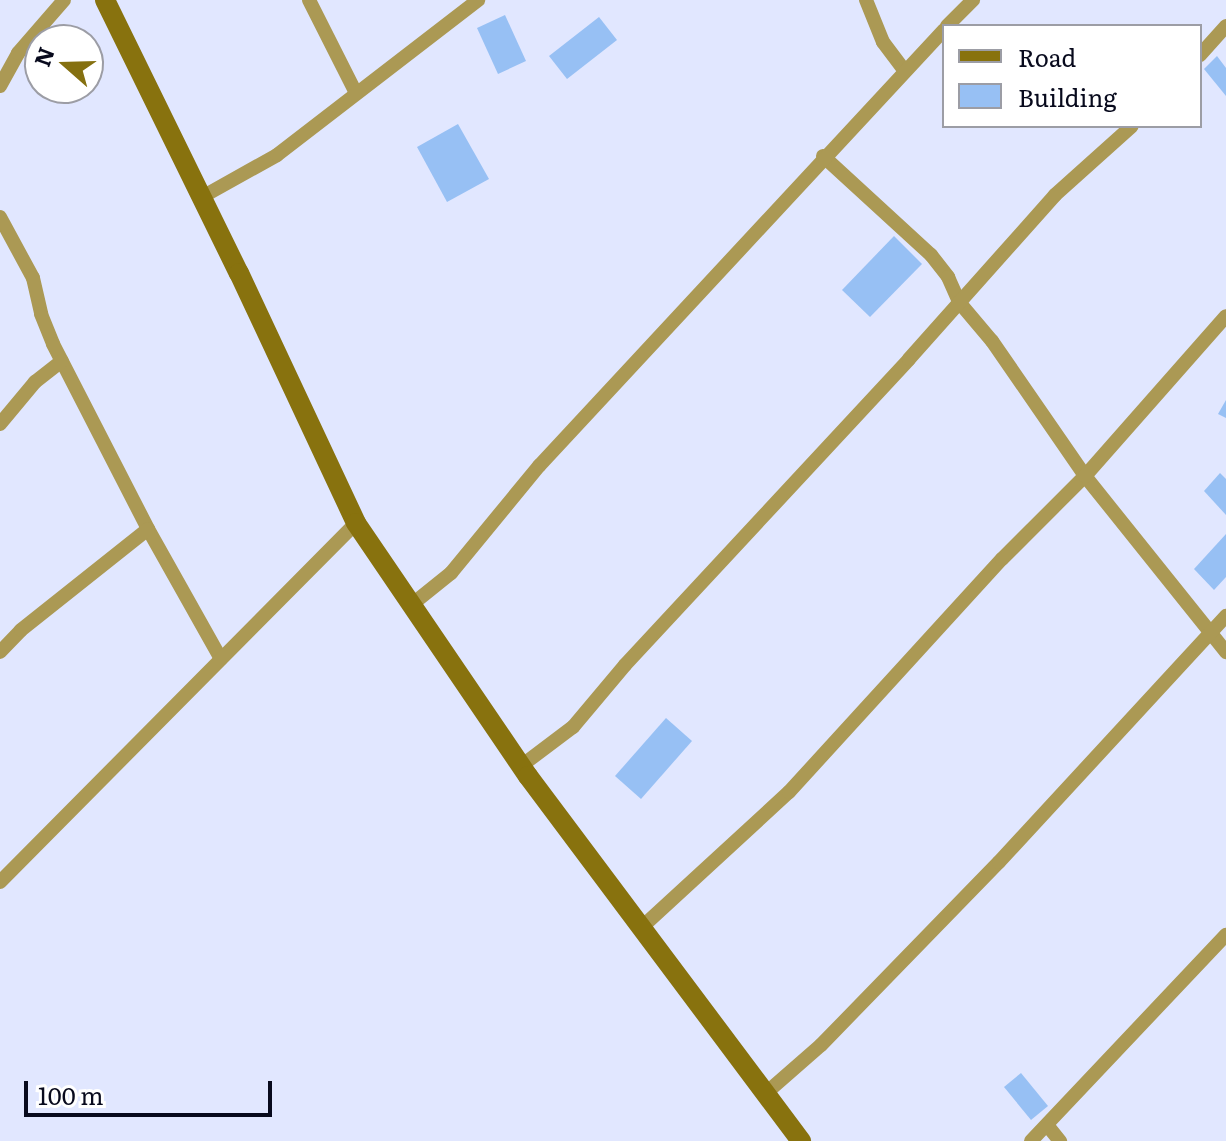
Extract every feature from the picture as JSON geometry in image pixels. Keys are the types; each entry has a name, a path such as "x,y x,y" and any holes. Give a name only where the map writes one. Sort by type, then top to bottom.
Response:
{"street":[{"path":"0,86 18,53 64,0"},
{"path":"105,0 356,523 521,766 801,1141"},
{"path":"309,0 356,93"},
{"path":"202,197 277,155 478,0"},
{"path":"866,0 883,42 904,70"},
{"path":"950,24 973,0"},
{"path":"1202,53 1226,26"},
{"path":"410,606 451,573 539,466 823,156 942,32"},
{"path":"521,766 573,727 625,665 1055,195 1130,128"},
{"path":"823,156 931,255 948,277 959,302 992,341 1085,476 1226,652"},
{"path":"0,217 33,278 41,314 62,361 148,529 221,659"},
{"path":"641,928 789,792 992,570 1085,476 1226,316"},
{"path":"0,424 35,382 62,361"},
{"path":"0,882 356,523"},
{"path":"0,652 21,630 148,529"},
{"path":"765,1094 821,1045 999,862 1226,616"},
{"path":"1031,1141 1226,935"},
{"path":"1047,1125 1060,1141"}],"building":[{"path":"505,15 526,61 498,74 477,28"},
{"path":"599,17 617,40 567,79 549,56"},
{"path":"1217,56 1226,68 1226,96 1204,69"},
{"path":"458,124 489,179 447,202 417,147"},
{"path":"894,236 922,264 870,317 842,290"},
{"path":"1226,400 1226,418 1218,414"},
{"path":"1220,473 1226,479 1226,515 1204,491"},
{"path":"1226,534 1226,577 1214,590 1194,569"},
{"path":"666,718 692,741 641,799 615,776"},
{"path":"1021,1073 1048,1106 1031,1120 1004,1087"}]}
